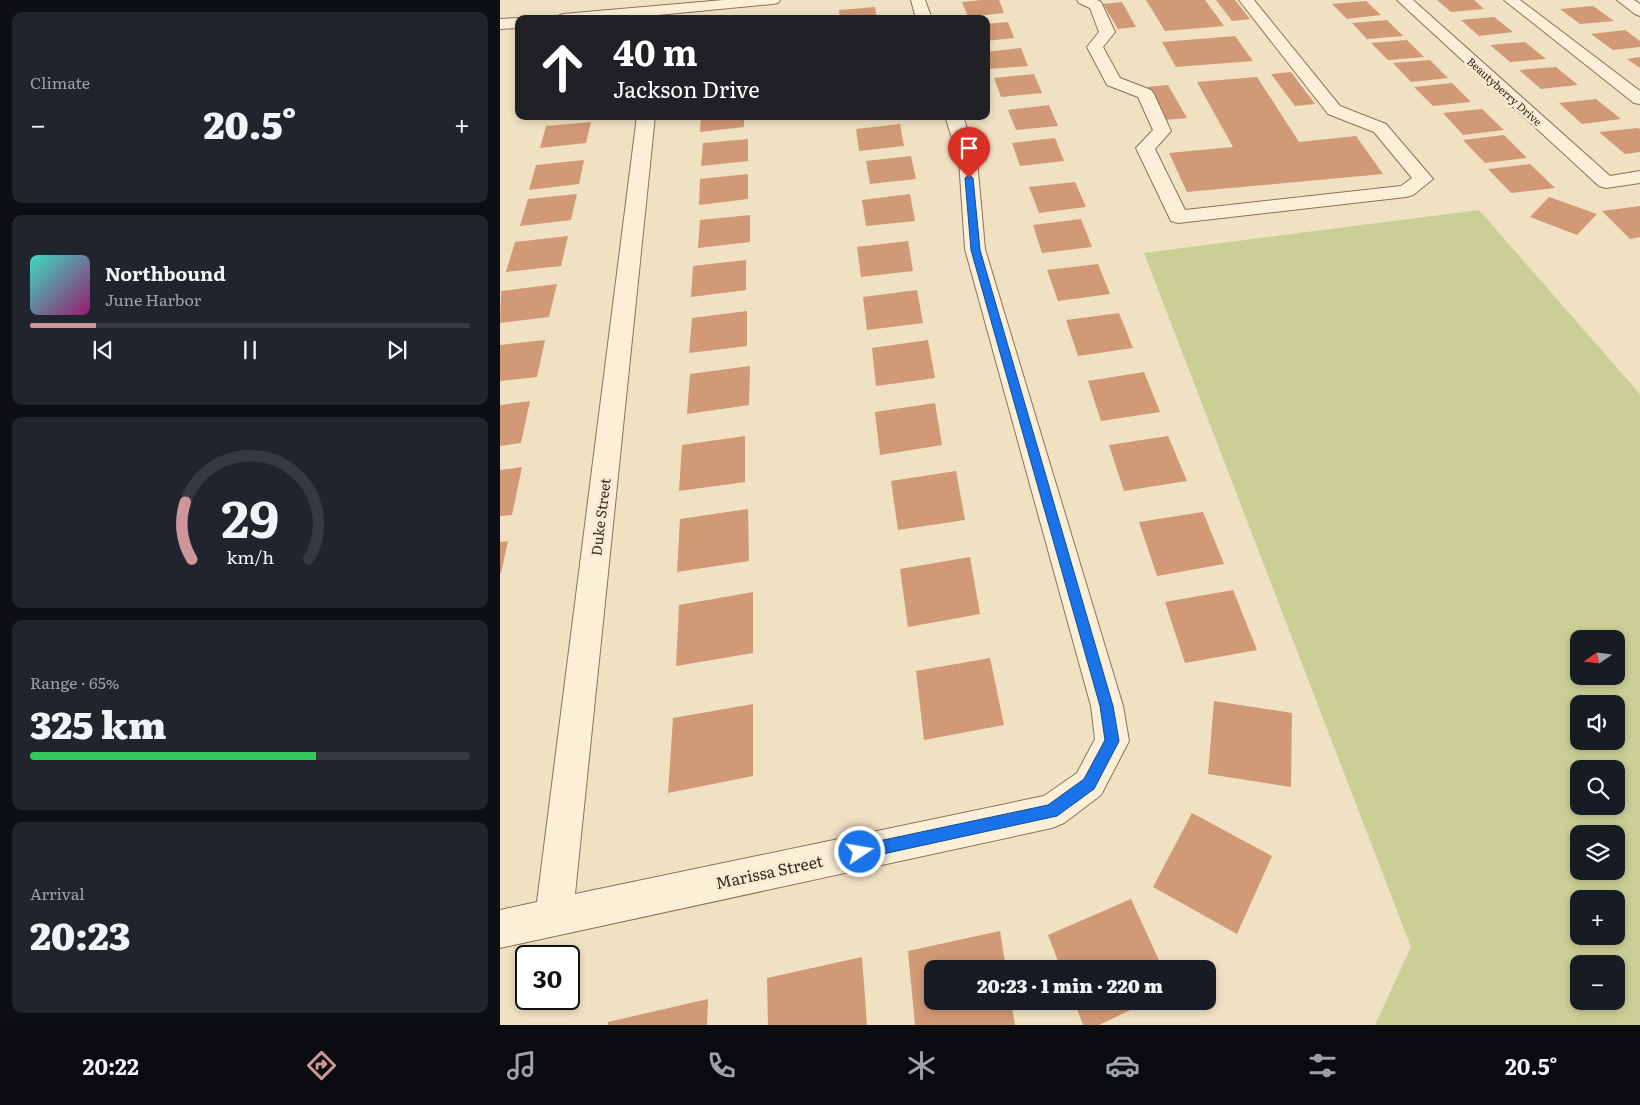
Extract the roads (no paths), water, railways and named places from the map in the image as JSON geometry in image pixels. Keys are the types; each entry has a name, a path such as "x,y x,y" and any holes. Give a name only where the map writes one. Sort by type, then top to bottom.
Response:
{"street":[{"path":"638,15 773,0"},
{"path":"918,0 923,15"},
{"path":"1084,0 1096,5 1107,32 1095,47 1113,81 1145,94 1162,131 1145,148 1178,217 1406,191 1423,179 1380,128 1334,110 1246,0"},
{"name":"Beautyberry Drive","path":"1404,0 1606,182 1640,177"},
{"path":"1511,0 1640,99"},
{"path":"1624,0 1640,11"},
{"path":"500,24 515,23"},
{"name":"Duke Street","path":"554,917 646,120"},
{"name":"Marissa Street","path":"500,929 1052,811 1089,784 1112,741 1107,706 975,250 968,160 955,120"}]}
